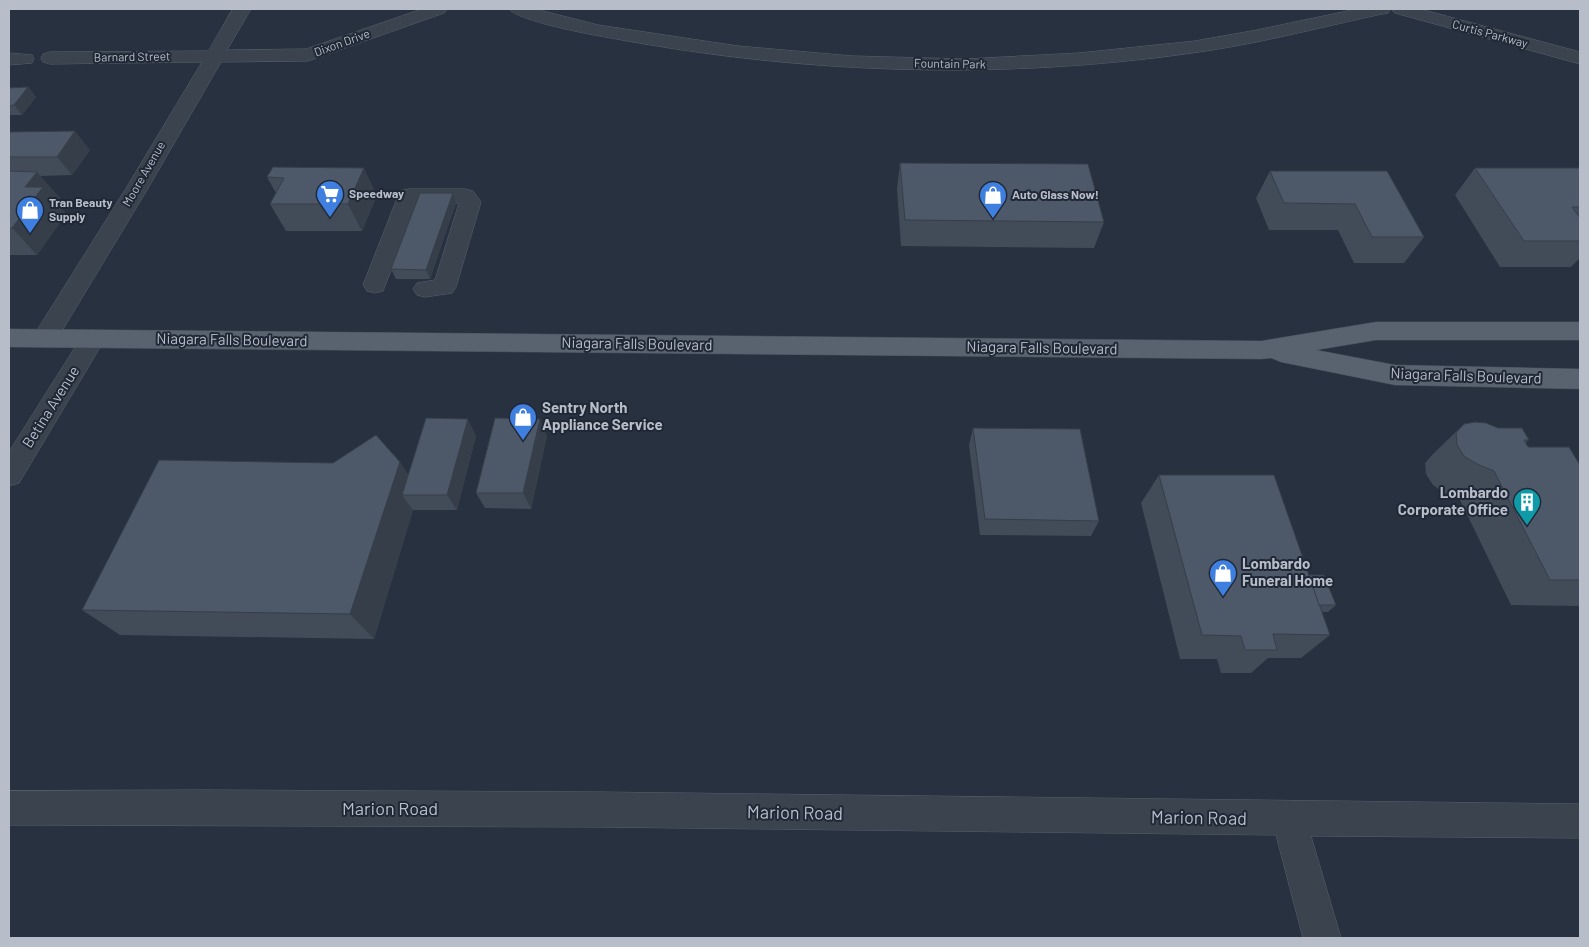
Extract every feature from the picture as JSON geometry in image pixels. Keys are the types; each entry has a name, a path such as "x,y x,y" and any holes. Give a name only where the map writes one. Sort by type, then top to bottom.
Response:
{"main road":[{"name":"Niagara Falls Boulevard","path":"9,338 1264,350 1376,331 1580,331"},
{"name":"Niagara Falls Boulevard","path":"1264,350 1395,375 1580,379"}],"street":[{"name":"Moore Avenue","path":"45,338 136,190 242,9"},
{"name":"Dixon Drive","path":"213,56 308,55 438,9"},
{"name":"Fountain Park","path":"518,9 531,14 604,31 711,49 836,62 993,65 1087,59 1214,44 1382,9"},
{"name":"Curtis Parkway","path":"1401,9 1580,58"},
{"name":"Barnard Street","path":"50,58 213,56"},
{"path":"375,285 396,254 407,225 409,196 465,196 470,202 456,225 446,255 444,288 425,289"},
{"name":"Betina Avenue","path":"13,463 93,339"},
{"name":"Marion Road","path":"9,808 186,807 570,810 1580,821"},
{"path":"1289,819 1322,938"}],"building":[{"path":"28,87 14,105 9,106 9,88"},
{"path":"75,131 57,157 9,157 9,132"},
{"path":"900,163 1088,164 1104,222 905,220"},
{"path":"273,167 364,168 348,204 270,204 284,178 267,177"},
{"path":"1475,168 1580,168 1580,207 1572,207 1580,218 1580,241 1524,241"},
{"path":"9,171 37,172 25,187 43,187 12,228 9,228"},
{"path":"1270,171 1387,171 1424,237 1372,237 1355,204 1284,203"},
{"name":"Speedway","path":"420,193 453,193 426,270 391,269"},
{"path":"426,418 468,419 447,495 402,495"},
{"path":"495,418 540,419 523,493 476,493"},
{"path":"1486,423 1498,428 1522,428 1529,440 1524,440 1528,447 1569,447 1580,465 1580,580 1550,580 1494,471 1464,456 1457,445 1456,433 1464,424"},
{"path":"973,428 1080,429 1099,521 985,519"},
{"path":"376,435 400,462 350,614 82,610 159,460 333,463"},
{"name":"Lombardo Funeral Home","path":"1159,475 1274,475 1330,635 1273,634 1277,650 1245,650 1241,636 1202,635"},
{"path":"1309,575 1324,575 1336,605 1319,605"}],"place":[{"name":"Speedway","path":"330,218"},
{"name":"Auto Glass Now!","path":"993,219"},
{"name":"Tran Beauty Supply","path":"30,234"},
{"name":"Sentry North Appliance Service","path":"523,441"},
{"name":"Lombardo Corporate Office","path":"1527,526"},
{"name":"Lombardo Funeral Home","path":"1223,597"}]}
